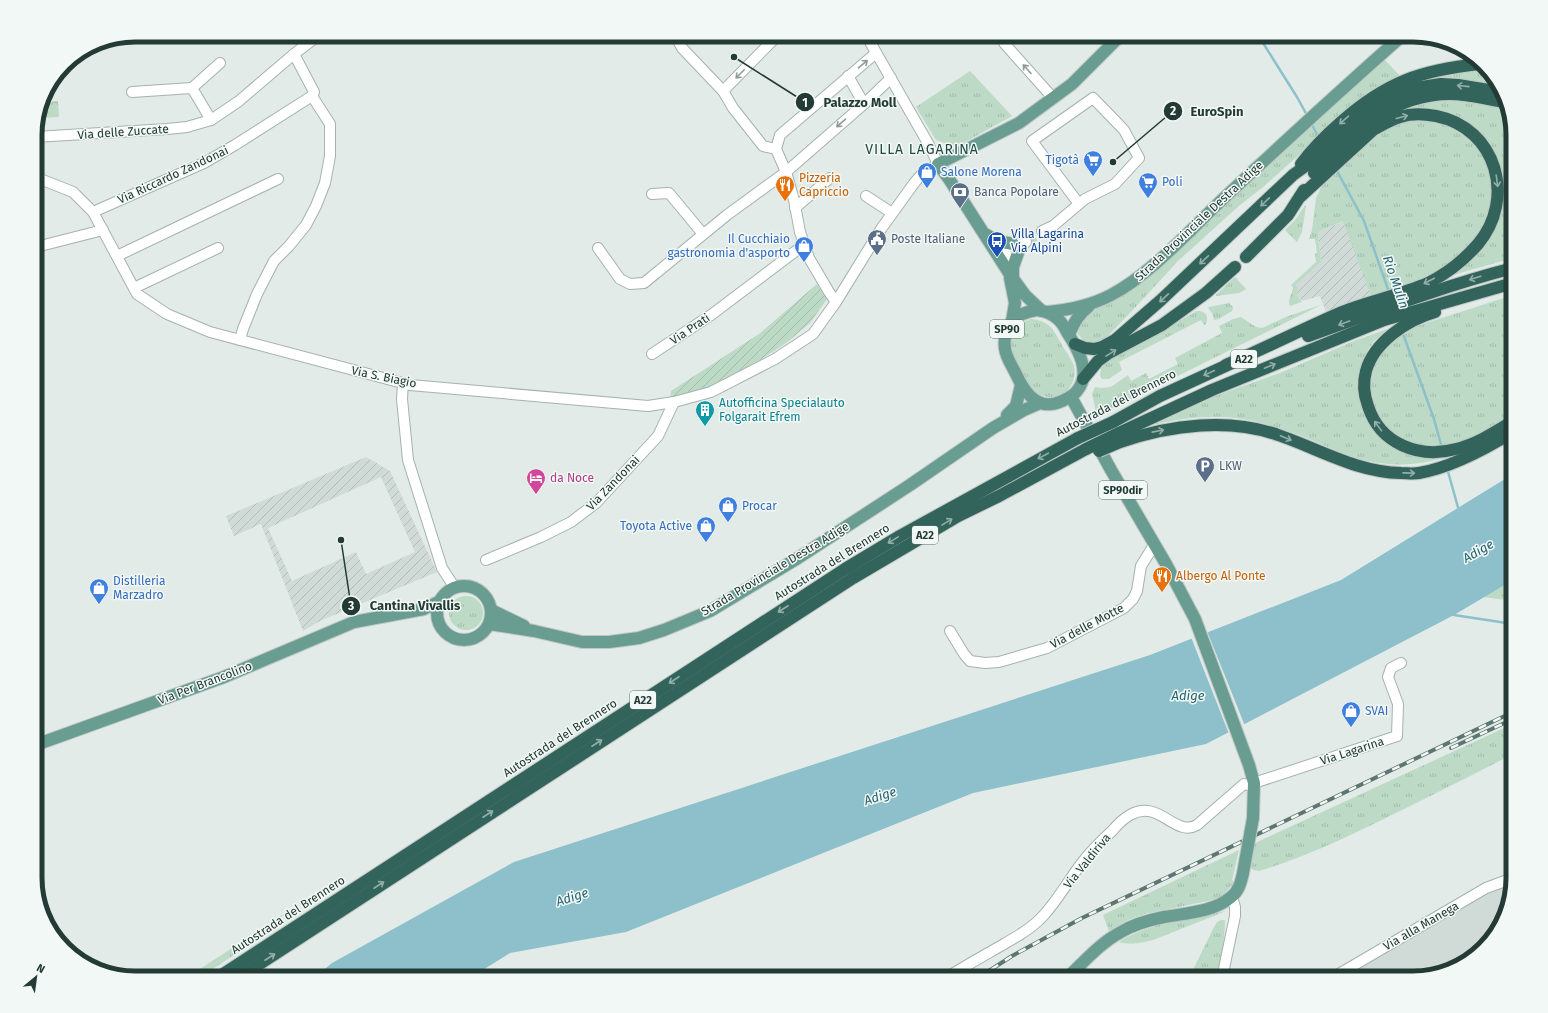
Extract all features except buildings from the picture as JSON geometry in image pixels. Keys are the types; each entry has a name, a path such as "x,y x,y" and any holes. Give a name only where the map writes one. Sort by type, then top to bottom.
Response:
{"highway":[{"path":"1338,144 1367,101 1401,81 1436,70 1474,65"},
{"path":"1246,257 1288,215 1311,176 1367,112 1383,102 1415,88 1441,84 1494,91"},
{"path":"1338,144 1397,104 1416,98 1450,94 1499,101"},
{"path":"1072,340 1085,348 1102,347 1114,340 1161,300 1293,175 1313,148 1338,144 1373,130 1386,122 1401,116 1413,114 1443,118 1465,128 1486,148 1498,183 1498,199 1495,213 1478,244 1466,256 1445,272 1428,282 1407,307 1391,335 1378,347 1370,360 1366,370 1364,390 1370,414 1377,426 1399,445 1412,450 1457,455 1500,440 1506,436"},
{"path":"1083,379 1098,361 1109,353 1162,325 1206,293 1234,267"},
{"name":"Autostrada del Brennero","path":"1407,307 1487,275 1506,270"},
{"name":"Autostrada del Brennero","path":"228,971 845,569 900,536 1078,438 1113,422 1160,396 1226,365 1381,310 1407,307 1506,285"},
{"path":"1381,310 1407,307"},
{"name":"Autostrada del Brennero","path":"249,971 846,582 958,516 1212,390 1381,310"},
{"path":"1119,437 1207,424 1239,426 1279,435 1361,468 1387,473 1419,473 1438,467 1474,443 1506,425"}],"main road":[{"path":"1040,403 1054,404 1071,397 1076,393 1082,385 1084,373 1081,360 1072,340 1060,321 1025,296 938,164 1019,123 1072,84 1114,42"},
{"name":"Strada Provinciale Destra Adige","path":"1044,311 1068,310 1091,304 1117,292 1131,283 1395,42"},
{"path":"982,232 997,241 1020,246 1011,276 1015,303 1012,321"},
{"name":"Strada Provinciale Destra Adige","path":"1072,340 1074,322 1080,313 1091,304"},
{"name":"SP90","path":"1040,403 1021,385 1005,350 1006,331 1012,321 1020,314 1029,311 1044,311"},
{"name":"Strada Provinciale Destra Adige","path":"993,428 1016,406 1021,385"},
{"name":"SP90dir","path":"1071,397 1166,564 1195,619 1244,749 1254,783 1253,818 1243,873 1240,884 1232,897"},
{"name":"Strada Provinciale Destra Adige","path":"488,624 534,631 582,642 609,642 640,638 687,621 710,610 798,558 910,485 993,428 1024,410 1040,403"},
{"path":"375,618 424,609 440,601 449,591 463,586 478,590 489,602 491,610 488,624 484,631 477,637 469,640 452,637 440,624 437,611 440,601"},
{"name":"Strada Provinciale Destra Adige","path":"491,610 534,631"},
{"path":"375,618 430,614 438,616"},
{"name":"Via Per Brancolino","path":"42,744 224,678 354,622 375,618"},
{"path":"1074,971 1094,952 1120,932 1151,920 1209,909 1232,897"}],"street":[{"name":"Via delle Zuccate","path":"42,137 167,129 187,127 211,120 239,101 310,42"},
{"path":"679,42 682,48 723,90 733,108 763,146 776,150"},
{"path":"723,90 771,42"},
{"path":"674,402 711,392 775,359 813,334 836,302 888,214 922,174 938,164 929,145 870,42"},
{"path":"1004,42 1053,98"},
{"path":"836,302 828,292 809,258 800,232 794,200 786,172 776,150 780,134 876,53"},
{"path":"240,340 243,329 258,294 274,261 289,246 306,225 316,206 325,183 330,156 330,124 312,96 314,92 294,54"},
{"path":"132,92 192,88 220,63"},
{"path":"848,76 864,104"},
{"path":"598,248 620,279 630,284 644,283 703,234 786,172 864,104 891,78"},
{"path":"192,88 211,120"},
{"name":"Via Riccardo Zandonai","path":"93,212 204,163 235,146 312,96"},
{"path":"1042,231 1053,226 1085,199 1115,184 1139,158 1124,130 1093,98 1032,141 1079,204"},
{"path":"795,208 830,178"},
{"path":"117,256 278,179"},
{"name":"Via S. Biagio","path":"42,180 73,192 93,212 138,294 167,314 210,332 410,385 648,406 674,402"},
{"path":"652,194 669,193 703,234"},
{"path":"866,196 888,214"},
{"path":"44,245 103,230"},
{"name":"Via Prati","path":"652,354 728,302 805,244"},
{"path":"999,257 1010,257 1020,246"},
{"path":"134,288 218,248"},
{"path":"404,383 402,399 408,460 442,568 455,588"},
{"name":"Via Zandonai","path":"486,560 571,522 596,503 658,436 674,402"},
{"name":"Via delle Motte","path":"950,631 970,661 985,664 999,662 1056,644 1128,605 1137,591 1141,566 1154,545"},
{"name":"Via Lagarina","path":"1254,783 1397,736 1398,704 1388,677 1391,668 1401,663"},
{"name":"Via Valdiriva","path":"958,971 1021,934 1036,923 1081,864 1104,837 1129,816 1137,811 1154,811 1178,825 1186,828 1192,828 1205,819 1240,786 1254,783"},
{"name":"Via alla Manega","path":"1344,971 1486,888 1506,881"},
{"path":"1223,971 1234,916 1235,907 1232,897"}],"shaded area":[{"path":"1344,221 1371,296 1326,312 1320,296 1302,301 1296,294 1298,289 1296,285 1321,262 1318,232"},
{"path":"366,457 390,471 437,572 320,621 303,631 261,524 234,536 226,516","holes":["381,477 415,552 366,574 356,552 292,581 268,528"]},
{"path":"1506,886 1501,908 1490,930 1474,948 1465,955 1443,966 1425,970 1351,971 1474,899"}],"green space":[{"path":"1383,58 1401,77 1328,129 1263,187 1240,205 1178,261 1103,341 1097,344 1085,342 1078,334 1079,321 1091,311 1103,305"},
{"path":"1478,69 1491,85 1467,81 1392,90 1413,81"},
{"path":"970,71 1012,116 956,147 936,140 916,107"},
{"path":"1455,99 1501,106 1506,129 1506,260 1446,277 1501,209 1503,199 1502,179 1456,118 1380,118 1414,103"},
{"path":"58,101 59,117 44,118 48,102"},
{"path":"1411,120 1442,123 1456,129 1476,145 1482,152 1490,172 1492,194 1488,217 1478,236 1468,248 1456,258 1429,275 1371,296 1343,221 1318,232 1321,262 1296,285 1298,289 1296,294 1302,302 1290,306 1289,301 1293,287 1291,285 1316,262 1315,253 1317,253 1315,239 1309,239 1312,230 1316,198 1324,181 1381,131 1389,126"},
{"path":"1305,205 1302,232 1297,242 1285,230 1296,219"},
{"path":"1235,277 1246,289 1239,293 1216,296 1216,295"},
{"path":"817,284 827,299 810,323 786,343 751,366 701,391 670,399 671,391 759,334"},
{"path":"1506,297 1506,418 1470,441 1439,447 1411,445 1386,429 1372,405 1368,379 1372,366 1386,345 1414,327"},
{"path":"1229,303 1233,307 1232,311 1219,319 1214,320 1212,313 1208,308"},
{"path":"1323,304 1097,416 1092,394 1095,387 1111,387 1128,375 1131,381 1146,373 1149,379 1178,364 1175,358 1222,333 1219,326 1233,319 1241,317 1256,327 1262,328 1286,317"},
{"path":"1197,311 1206,314 1206,324 1204,325 1201,320 1119,362 1122,370 1109,379 1102,379 1100,376 1101,367 1105,362"},
{"path":"1031,319 1043,322 1051,328 1074,366 1075,373 1071,385 1057,397 1044,396 1035,393 1027,384 1012,353 1009,341 1012,331 1016,325"},
{"path":"1390,328 1375,340 1368,349 1359,374 1367,418 1375,432 1391,446 1410,454 1463,451 1422,463 1381,463 1367,461 1343,454 1307,438 1254,421 1228,417 1203,417 1152,425 1207,399 1280,373 1354,341"},
{"path":"1506,584 1506,600 1483,597"},
{"path":"466,596 478,601 483,613 478,625 466,630 454,625 449,613 454,601"},
{"path":"1506,727 1506,758 1384,819 1314,851 1259,871 1253,870 1249,866 1255,843"},
{"path":"1239,850 1232,880 1234,883 1217,899 1145,914 1128,920 1109,931 1103,915"},
{"path":"1226,911 1153,940 1136,943 1119,942 1131,935 1157,926"},
{"path":"286,913 243,949 210,971 197,971"},
{"path":"1225,920 1223,949 1219,971 1192,971 1214,927 1217,922"}],"water":[{"name":"Adige","path":"1506,478 1506,584 1454,615 1206,744 973,793 626,932 510,953 481,971 322,971 332,963 514,862 1150,655 1341,580"}],"pier":[{"path":"1207,631 1245,726 1229,734 1191,637"}],"waterway":[{"name":"Rio Mulin","path":"1262,42 1308,117"},
{"name":"Rio Mulin","path":"1311,123 1319,138"},
{"name":"Rio Mulin","path":"1336,169 1364,221 1389,292"},
{"name":"Rio Mulin","path":"1402,331 1434,419 1442,448"},
{"name":"Rio Mulin","path":"1447,468 1459,511"},
{"path":"1454,615 1506,623"}],"tunnel":[{"path":"1026,242 1042,231"}],"railway":[{"path":"989,971 1012,956 1082,918 1506,715"},
{"path":"1451,748 1506,722"}],"place":[{"name":"Palazzo Moll","path":"734,57"},
{"name":"EuroSpin","path":"1113,162"},
{"name":"Tigotà","path":"1093,177"},
{"name":"Salone Morena","path":"927,189"},
{"name":"Poli","path":"1148,199"},
{"name":"Pizzeria Capriccio","path":"785,202"},
{"name":"Banca Popolare","path":"960,209"},
{"name":"Poste Italiane","path":"877,256"},
{"name":"Villa Lagarina Via Alpini","path":"997,258"},
{"name":"Il Cucchiaio gastronomia d'asporto","path":"804,263"},
{"name":"Autofficina Specialauto Folgarait Efrem","path":"705,427"},
{"name":"LKW","path":"1205,483"},
{"name":"da Noce","path":"536,495"},
{"name":"Procar","path":"728,523"},
{"name":"Cantina Vivallis","path":"341,540"},
{"name":"Toyota Active","path":"706,543"},
{"name":"Albergo Al Ponte","path":"1162,593"},
{"name":"Distilleria Marzadro","path":"99,605"},
{"name":"SVAI","path":"1351,728"}],"district":[{"name":"VILLA LAGARINA","path":"922,149"}]}
